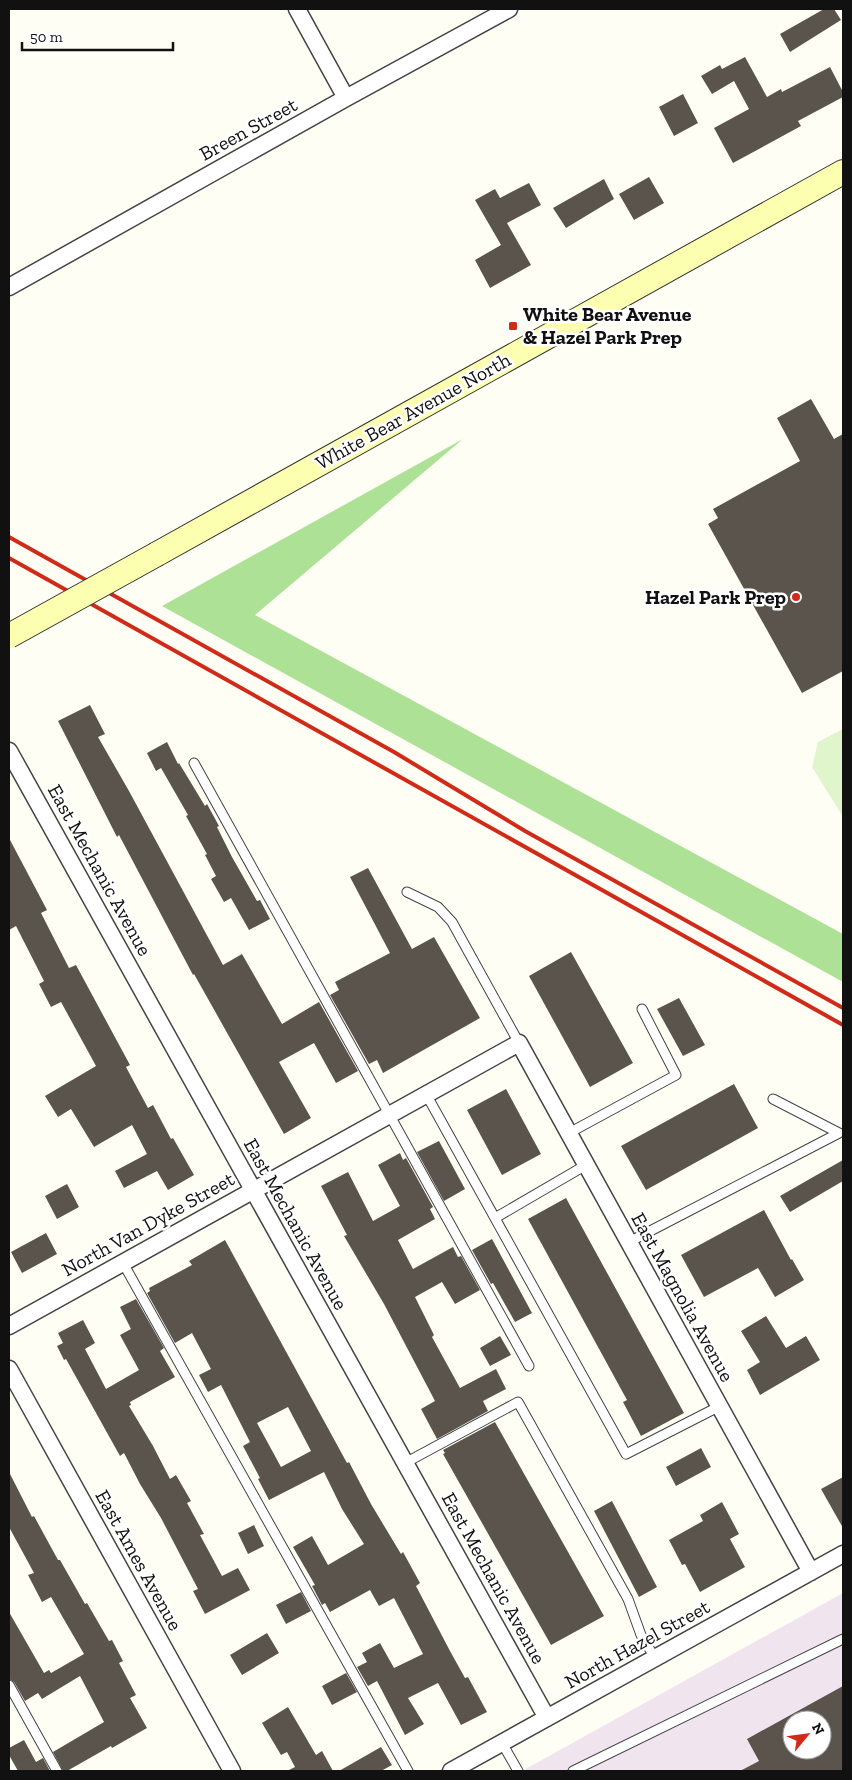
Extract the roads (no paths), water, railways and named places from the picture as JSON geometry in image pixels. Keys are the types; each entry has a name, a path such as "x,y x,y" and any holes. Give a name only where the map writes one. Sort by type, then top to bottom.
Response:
{"main road":[{"name":"White Bear Avenue North","path":"9,636 843,172"}],"street":[{"path":"297,9 346,98"},
{"name":"Breen Street","path":"9,287 509,9"},
{"name":"East Mechanic Avenue","path":"9,751 547,1718"},
{"name":"North Van Dyke Street","path":"9,1326 519,1043"},
{"name":"East Magnolia Avenue","path":"519,1043 811,1572"},
{"name":"East Ames Avenue","path":"9,1369 232,1771"},
{"name":"North Hazel Street","path":"451,1771 843,1554"}],"lane":[{"path":"194,763 528,1366"},
{"path":"408,892 438,907 452,922 519,1043"},
{"path":"568,1133 676,1076 642,1009"},
{"path":"426,1094 626,1454 720,1406"},
{"path":"629,1242 839,1133 773,1099"},
{"path":"495,1218 586,1165"},
{"path":"123,1263 408,1771"},
{"path":"405,1463 518,1402 628,1599 641,1635 655,1658"},
{"path":"573,1771 843,1639"},
{"path":"9,1685 57,1771"},
{"path":"502,1743 518,1771"}],"railway":[{"path":"9,537 394,752 525,831 843,1008"},
{"path":"9,558 843,1025"}],"place":[{"name":"White Bear Avenue & Hazel Park Prep","path":"513,326"},
{"name":"Hazel Park Prep","path":"796,597"}]}
